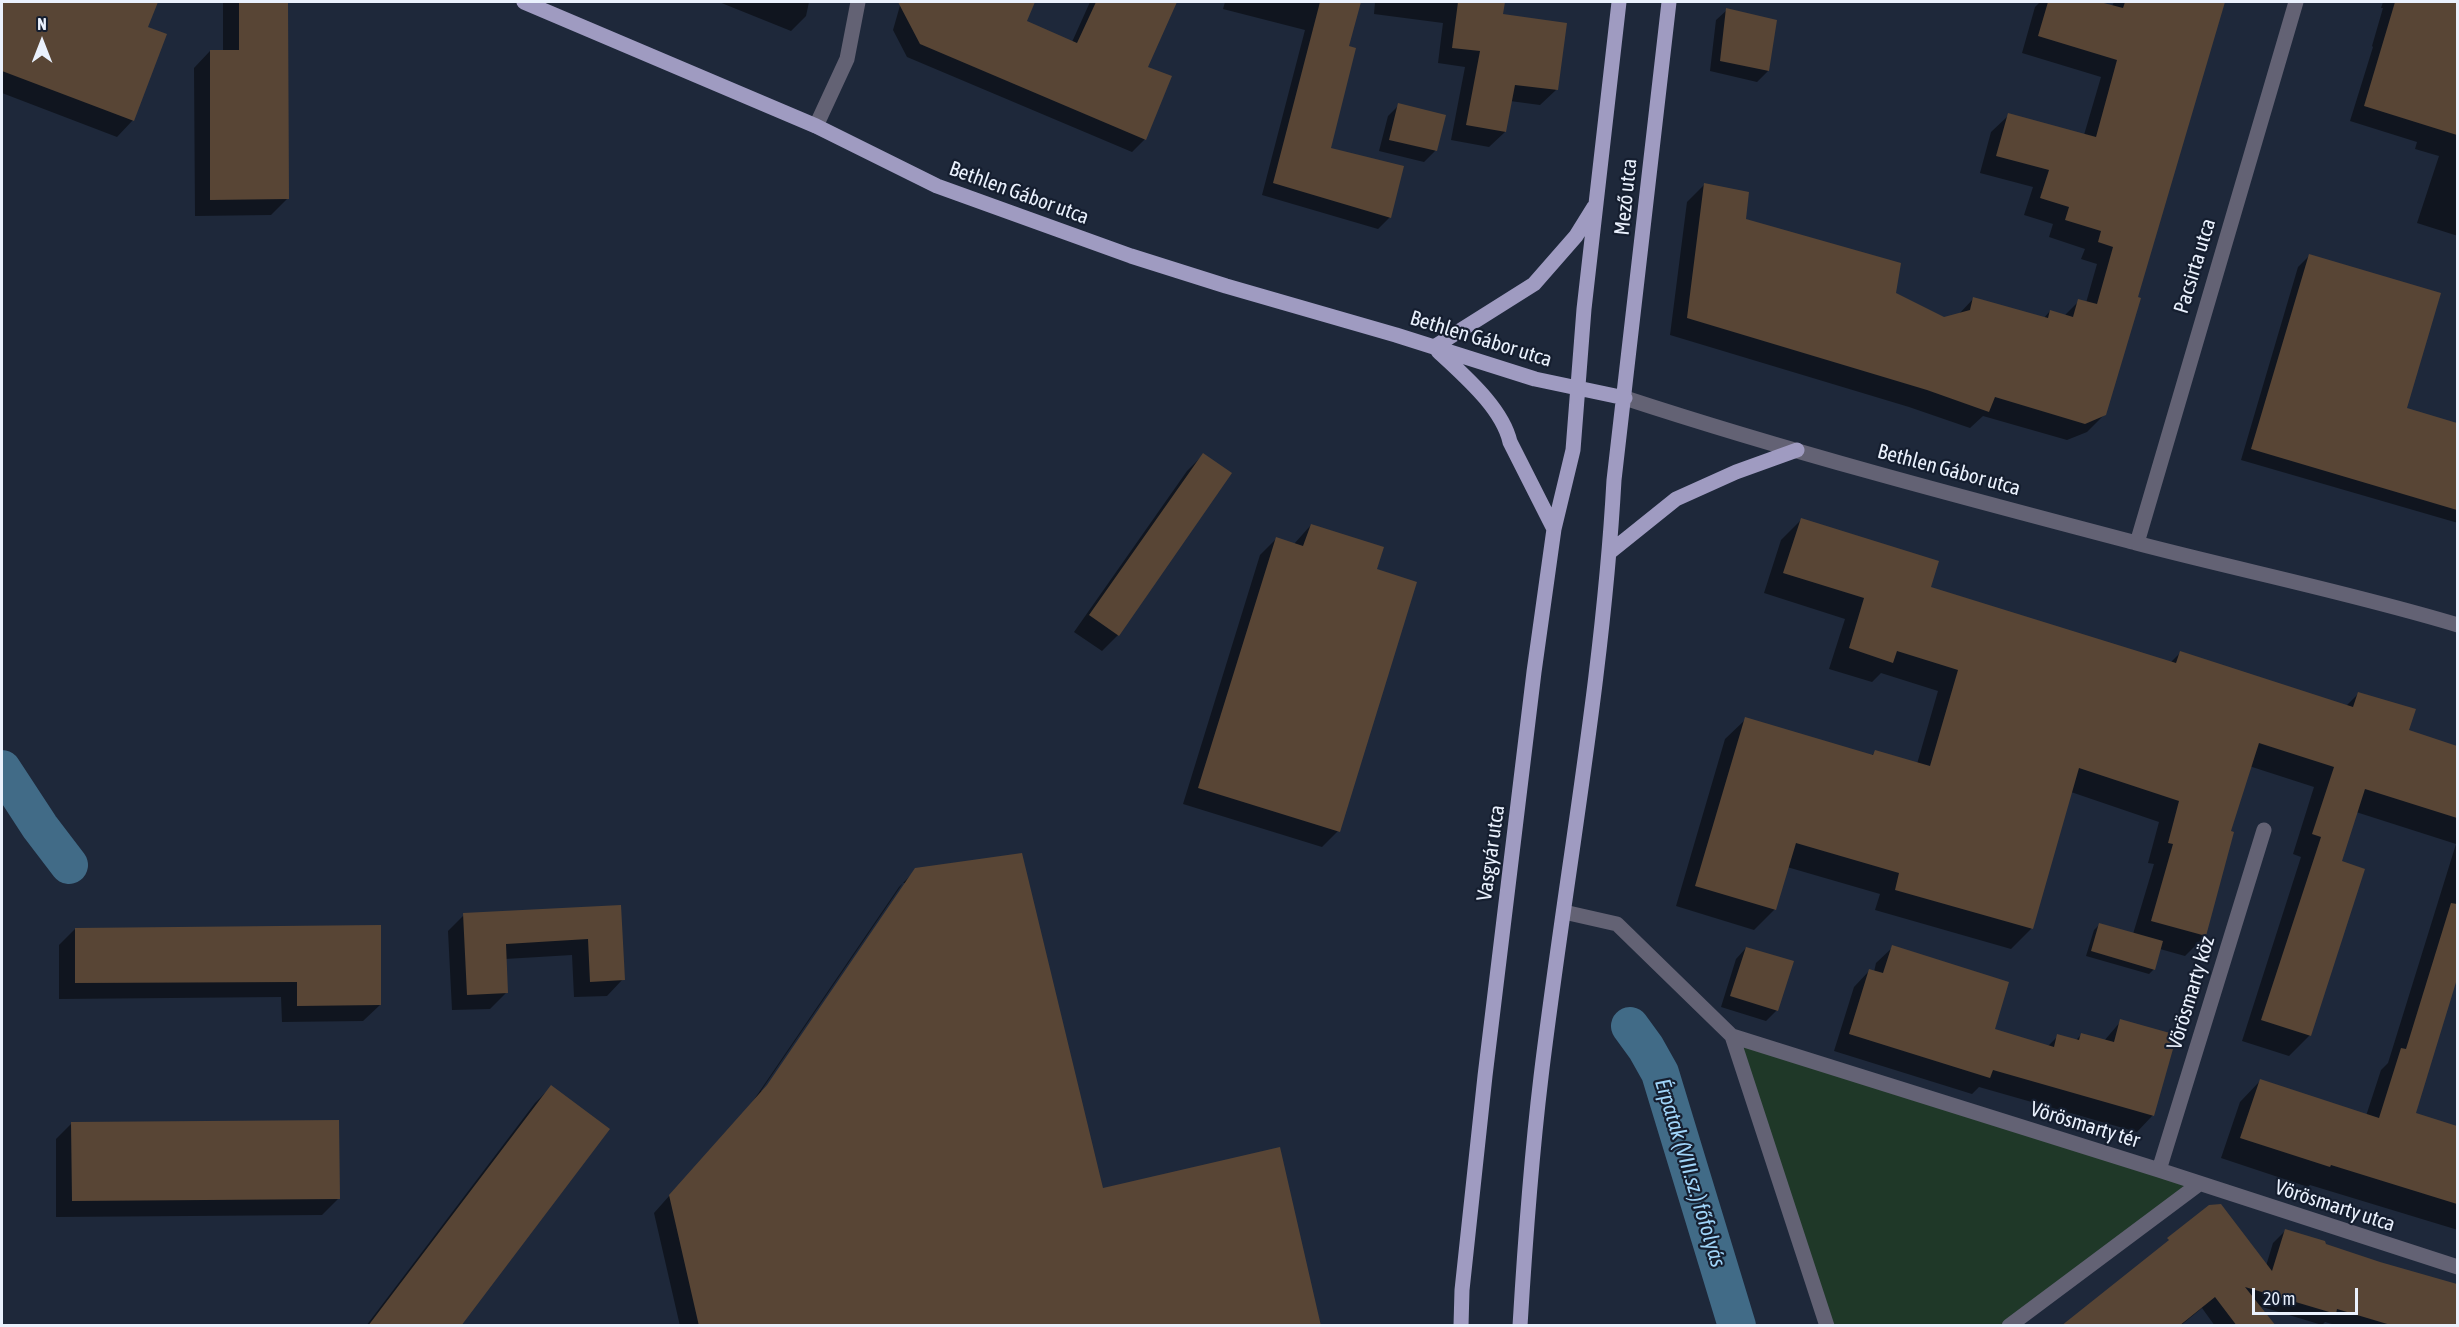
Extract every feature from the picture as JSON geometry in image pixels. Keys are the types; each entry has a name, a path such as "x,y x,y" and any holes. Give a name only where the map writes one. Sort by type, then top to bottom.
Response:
{"main road":[{"name":"Bethlen Gábor utca","path":"524,2 816,126 938,186 1109,248 1226,286 1535,379 1625,398"},
{"name":"Mező utca","path":"1578,387 1619,2"},
{"name":"Mező utca","path":"1625,398 1669,2"},
{"path":"1554,529 1510,442 1507,428 1473,384 1434,347 1534,284 1576,236 1596,204"},
{"name":"Vasgyár utca","path":"1461,1326 1462,1290 1485,1076 1534,672 1554,529 1573,450 1578,387"},
{"path":"1520,1326 1540,1078 1564,912 1610,552 1614,480 1625,398"},
{"path":"1610,552 1676,499 1736,472 1797,450"}],"street":[{"path":"816,126 847,60 858,2"},
{"name":"Pacsirta utca","path":"2137,543 2296,2"},
{"name":"Bethlen Gábor utca","path":"1625,398 1797,450 2137,543 2401,608 2457,625"},
{"name":"Vörösmarty köz","path":"2159,1170 2264,830"},
{"name":"Vörösmarty tér","path":"1564,912 1617,924 1732,1036 2199,1184"},
{"name":"Vörösmarty tér","path":"1732,1036 1827,1326"},
{"path":"2009,1326 2199,1184"},
{"name":"Vörösmarty utca","path":"2199,1184 2457,1267"}],"green space":[{"path":"1732,1036 2199,1184 2009,1325 1827,1325"}],"building":[{"path":"2,2 158,2 148,27 167,34 134,121 2,71"},
{"path":"239,2 288,2 289,199 210,200 210,50 239,50"},
{"path":"898,2 1035,2 1027,21 1077,43 1096,2 1177,2 1148,67 1172,76 1146,140 920,44"},
{"path":"1320,2 1361,2 1349,46 1356,48 1331,148 1404,166 1391,218 1273,183"},
{"path":"1458,2 1505,2 1503,14 1567,23 1558,90 1515,85 1506,132 1466,125 1480,51 1452,48"},
{"path":"2048,2 2100,2 2123,8 2125,2 2225,2 2138,297 2141,298 2106,415 2085,424 1995,397 1989,412 1927,390 1687,318 1704,183 1749,192 1746,219 1901,263 1896,293 1944,317 1970,310 1973,297 2048,318 2050,310 2073,317 2078,299 2097,304 2113,247 2098,242 2101,231 2065,220 2069,207 2040,198 2049,170 1996,156 2008,113 2096,137 2117,60 2038,36"},
{"path":"2395,2 2457,2 2457,135 2364,106"},
{"path":"1726,8 1777,20 1769,71 1720,61"},
{"path":"1398,103 1446,115 1437,151 1389,140"},
{"path":"2309,254 2441,293 2407,408 2457,423 2457,510 2251,449"},
{"path":"1203,453 1232,473 1119,636 1089,615"},
{"path":"1801,518 1939,561 1931,587 2176,663 2180,651 2353,707 2358,692 2416,709 2409,730 2457,746 2457,818 2365,789 2342,861 2365,869 2311,1036 2261,1020 2321,837 2312,834 2334,767 2259,743 2231,831 2234,832 2206,936 2151,921 2173,844 2168,843 2179,801 2079,768 2033,929 1895,890 1899,873 1796,843 1776,910 1695,886 1745,717 1873,755 1875,750 1930,766 1958,670 1897,651 1893,663 1849,648 1864,598 1783,573"},
{"path":"1311,524 1384,547 1377,569 1417,582 1340,832 1198,788 1276,537 1303,546"},
{"path":"1022,853 1103,1188 1280,1147 1321,1326 699,1326 669,1195 767,1085 915,868"},
{"path":"2451,903 2457,904 2457,979 2416,1113 2457,1126 2457,1204 2240,1138 2260,1079 2379,1118 2401,1048 2406,1049"},
{"path":"621,905 625,980 590,982 588,939 506,944 508,993 467,995 463,913"},
{"path":"2099,923 2163,941 2155,970 2091,951"},
{"path":"381,925 381,1005 297,1006 297,982 75,983 75,928"},
{"path":"1892,945 2009,982 1995,1029 2054,1047 2057,1034 2079,1040 2081,1033 2114,1042 2120,1019 2177,1035 2154,1116 1993,1070 1990,1078 1849,1034 1869,969 1883,973"},
{"path":"1746,947 1794,961 1778,1011 1730,996"},
{"path":"551,1085 610,1129 461,1326 368,1326"},
{"path":"339,1120 340,1199 72,1201 71,1122"},
{"path":"2221,1204 2272,1271 2285,1229 2380,1262 2457,1284 2457,1326 2394,1326 2337,1309 2336,1314 2245,1287 2276,1326 2237,1326 2215,1297 2179,1326 2061,1326 2209,1205"}],"waterway":[{"name":"Érpatak (VIII.sz.) főfolyás","path":"2,769 40,827 69,865"},
{"name":"Érpatak (VIII.sz.) főfolyás","path":"1630,1026 1660,1073 1737,1326"}]}
